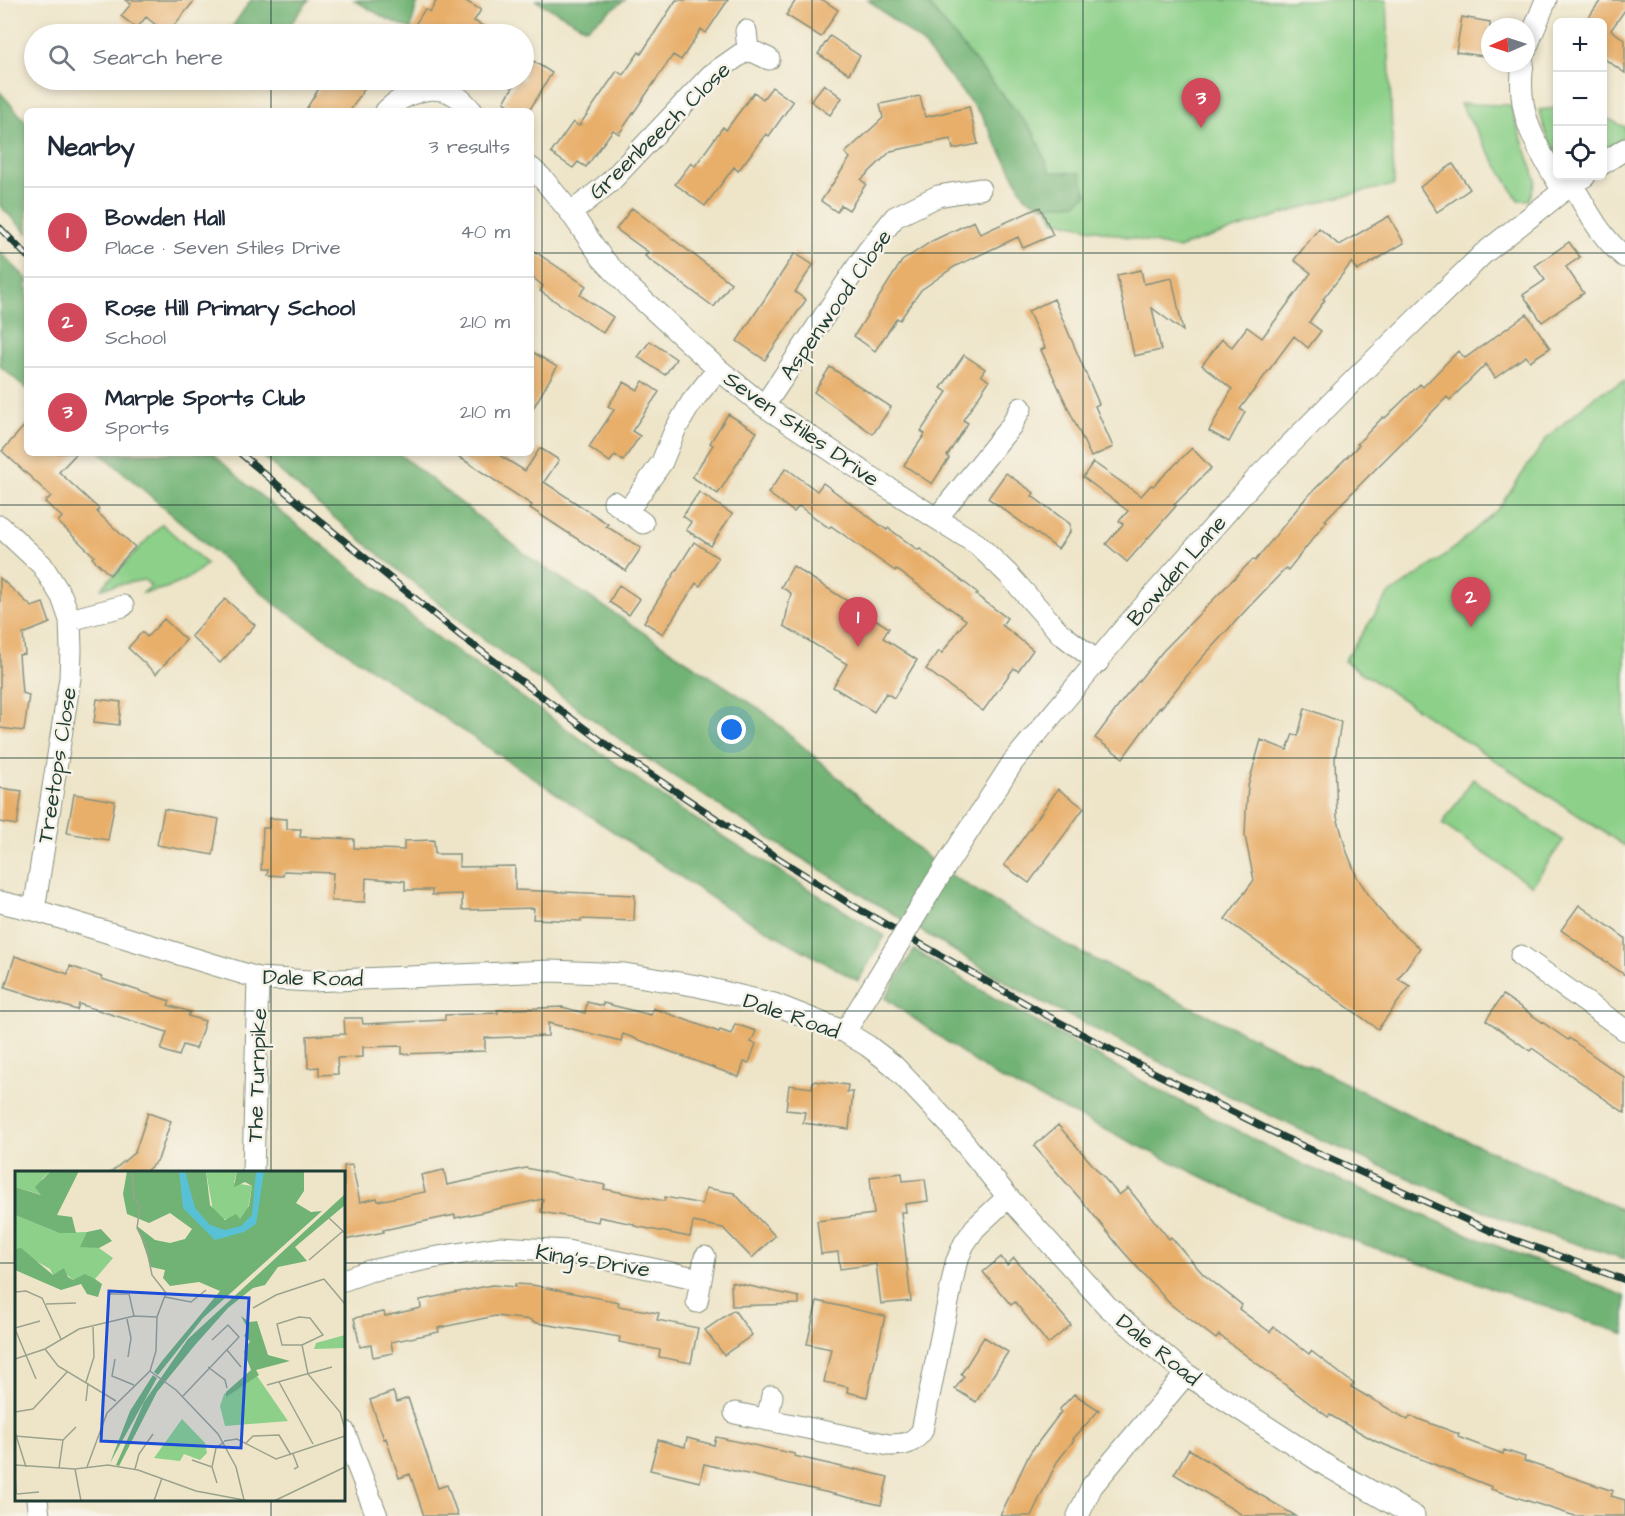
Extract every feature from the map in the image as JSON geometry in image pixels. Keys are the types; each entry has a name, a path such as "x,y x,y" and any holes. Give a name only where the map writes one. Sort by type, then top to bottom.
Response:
{"street":[{"path":"1535,27 1546,0"},
{"name":"Greenbeech Close","path":"572,213 610,182 747,40 769,58"},
{"path":"1522,72 1523,108 1528,128 1538,147 1574,184 1597,227 1625,257"},
{"path":"389,108 405,96 427,90"},
{"path":"438,90 458,97 469,108"},
{"path":"1607,161 1625,149"},
{"name":"Seven Stiles Drive","path":"534,171 572,213 602,258 632,290 718,369 764,406 977,544 1008,574 1060,633 1098,662"},
{"name":"Bowden Lane","path":"846,1032 935,883 1013,762 1127,625 1257,479 1361,373 1483,254 1574,184"},
{"name":"Aspenwood Close","path":"764,406 867,252 896,217 938,196 980,189"},
{"path":"628,512 662,462 675,430 691,403 718,369"},
{"path":"937,518 1011,426 1021,408"},
{"name":"Treetops Close","path":"0,526 42,565 62,597 70,620 70,678 34,910"},
{"path":"70,620 123,606"},
{"name":"Dale Road","path":"0,902 34,910 258,978 311,981 551,971 625,974 698,986 774,1005 846,1032 893,1065 949,1124 1008,1197 1107,1306 1186,1374 1327,1466 1414,1516"},
{"path":"1521,956 1625,1030"},
{"name":"The Turnpike","path":"253,1171 258,978"},
{"path":"735,1413 889,1444 902,1445 915,1440 922,1431 956,1263 964,1244 975,1228 1008,1197"},
{"name":"King's Drive","path":"345,1280 369,1271 411,1262 500,1247 567,1251 700,1279"},
{"path":"697,1302 705,1257"},
{"path":"1078,1516 1092,1486 1186,1374"},
{"path":"767,1420 772,1396"},
{"path":"345,1434 377,1516"},
{"path":"37,1501 39,1516"}],"green space":[{"path":"251,0 309,0 291,24 234,24"},
{"path":"354,0 420,0 416,6 412,24 399,24"},
{"path":"535,0 625,0 586,28"},
{"path":"868,0 925,0 1034,133 1050,172 1080,173 1087,195 1076,203 1044,206 1025,197 982,116 921,42"},
{"path":"893,0 1387,0 1394,185 1330,199 1179,249 1054,220 1032,170"},
{"path":"0,92 24,120 24,230 0,206"},
{"path":"1460,104 1510,105 1536,180 1529,200 1518,200"},
{"path":"1553,109 1553,147 1547,136 1539,110"},
{"path":"1607,118 1625,127 1625,137 1607,148"},
{"path":"0,252 24,276 24,386 0,366"},
{"path":"1625,381 1625,846 1344,661 1387,596 1445,556 1498,509 1547,438 1596,395"},
{"path":"104,456 215,456 246,484 441,640 684,812 885,936 858,981 727,908 276,605"},
{"path":"262,456 402,456 533,560 763,711 942,870 1068,946 1412,1116 1625,1211 1625,1259 1517,1225 1326,1142 1183,1074 1019,990 783,847 644,757 474,632"},
{"path":"162,524 207,564 185,580 153,591 143,593 151,586 144,580 101,588"},
{"path":"1473,779 1563,841 1532,886 1442,824"},
{"path":"914,950 1006,1005 1153,1087 1304,1165 1477,1238 1625,1296 1625,1334 1285,1217 995,1076 885,998"}],"building":[{"path":"125,0 195,0 175,24 155,24 146,17 140,24 132,24 121,16 131,4"},
{"path":"437,0 464,0 481,10 474,21 479,24 415,24 425,9 430,12"},
{"path":"676,0 728,0 706,33 701,29 681,60 673,55 619,134 613,130 586,167 578,162 573,168 551,153 573,122 579,126 617,71 623,75 639,52 641,54"},
{"path":"796,0 823,0 838,10 821,37 786,15"},
{"path":"1601,0 1625,0 1625,10 1611,30 1625,40 1625,73 1607,60 1607,18 1588,18"},
{"path":"1462,17 1481,20 1481,56 1456,52"},
{"path":"830,36 860,56 849,74 818,54"},
{"path":"534,61 552,73 531,108 514,108 504,102 511,90 534,90"},
{"path":"824,84 842,98 830,115 811,101"},
{"path":"772,87 793,102 769,136 766,134 738,171 734,167 705,206 675,184 691,163 695,166 723,127 726,130 754,92 763,99"},
{"path":"318,90 364,90 352,108 307,108"},
{"path":"920,96 925,117 969,107 978,144 953,149 951,139 891,151 861,180 866,184 849,210 841,205 837,212 821,201 850,158 845,153 883,118 880,104"},
{"path":"1453,164 1470,189 1437,212 1420,187"},
{"path":"1040,207 1053,235 1023,248 1018,237 954,267 921,290 900,320 897,318 875,351 854,336 902,261 932,241 974,221 980,234"},
{"path":"632,208 731,283 714,307 645,256 648,252 616,229"},
{"path":"1389,216 1404,243 1357,271 1352,262 1323,299 1325,300 1309,322 1321,331 1308,348 1294,336 1240,409 1245,412 1229,442 1209,431 1232,389 1202,365 1222,339 1232,347 1247,327 1262,338 1311,273 1294,260 1319,228 1339,245"},
{"path":"1569,242 1580,257 1566,267 1584,293 1542,322 1523,295 1545,280 1535,266"},
{"path":"534,251 586,286 580,295 613,317 603,333 540,291 543,286 534,278"},
{"path":"795,253 813,265 795,292 806,300 765,360 737,341"},
{"path":"1141,270 1144,284 1172,278 1183,331 1152,308 1161,350 1134,356 1117,275"},
{"path":"1054,299 1099,404 1095,406 1113,447 1091,457 1041,350 1045,348 1028,311"},
{"path":"1527,314 1550,348 1530,361 1526,356 1495,378 1486,364 1450,400 1447,397 1325,520 1327,521 1288,570 1286,568 1199,661 1160,707 1123,758 1095,738 1163,651 1253,559 1255,561 1305,499 1359,445 1357,444 1383,417 1385,418 1420,384 1423,387 1458,351 1465,358"},
{"path":"650,341 676,359 665,375 638,357"},
{"path":"534,353 557,367 534,407"},
{"path":"964,355 985,369 981,375 989,381 963,420 968,423 932,484 904,465 925,434 921,431 947,392 941,388"},
{"path":"830,367 891,407 873,434 814,392"},
{"path":"643,381 659,392 632,431 640,436 623,461 615,455 610,462 589,447 614,410 608,406 624,382 638,390"},
{"path":"728,414 757,432 718,494 692,477 713,445 710,443"},
{"path":"24,426 24,456 74,456 59,472 135,547 110,575 92,558 94,556 58,522 62,517 45,502 51,496 2,451"},
{"path":"540,448 559,460 544,482 641,548 626,571 530,508 532,505 458,456 501,456 525,471"},
{"path":"1192,448 1211,468 1174,505 1176,506 1127,562 1106,544 1123,524 1119,521 1128,511 1083,477 1093,462 1141,496"},
{"path":"786,468 817,491 823,483 887,530 888,528 918,550 920,549 1007,618 1002,625 1033,650 1018,671 1014,668 983,711 926,669 939,651 942,653 966,620 896,569 895,571 831,526 829,528 799,506 794,512 768,493"},
{"path":"1006,473 1034,493 1032,496 1070,524 1070,532 1058,549 988,498"},
{"path":"699,492 732,514 711,546 686,530 691,522 683,516"},
{"path":"694,542 718,558 700,586 696,583 663,634 644,622"},
{"path":"793,566 889,628 883,638 917,660 894,698 886,693 874,712 833,687 847,664 784,626 791,593 781,587"},
{"path":"0,578 32,607 43,603 50,623 23,634 25,654 19,655 22,693 29,695 24,731 0,728"},
{"path":"619,585 640,599 629,615 609,602"},
{"path":"225,599 255,625 220,663 191,636"},
{"path":"164,619 186,640 156,674 128,648 142,632 147,637"},
{"path":"97,699 121,702 119,725 94,722"},
{"path":"1305,708 1341,722 1335,759 1337,817 1347,852 1357,877 1376,906 1397,929 1420,948 1398,979 1410,986 1378,1029 1225,919 1254,880 1245,836 1246,812 1248,786 1261,740 1287,750 1293,734 1298,736"},
{"path":"0,788 22,791 17,825 0,822"},
{"path":"1058,789 1084,808 1029,883 1004,865"},
{"path":"74,794 115,801 108,840 67,833"},
{"path":"164,809 219,819 213,855 157,845"},
{"path":"269,818 287,819 287,829 301,829 300,837 354,839 354,848 404,850 404,841 434,840 435,854 459,854 459,867 515,866 515,890 635,895 634,921 533,919 534,908 462,910 462,894 432,895 432,890 405,890 405,881 366,878 365,902 331,901 333,873 284,871 283,876 267,875 268,870 261,870 263,828 269,828"},
{"path":"1579,905 1625,938 1625,975 1561,930"},
{"path":"15,956 68,974 70,966 170,1001 168,1005 190,1012 188,1016 205,1021 196,1049 183,1045 179,1056 161,1050 167,1032 79,1004 77,1010 5,987"},
{"path":"1503,995 1625,1078 1625,1113 1532,1048 1530,1051 1486,1020"},
{"path":"587,1002 603,1006 603,1003 651,1015 653,1008 719,1032 720,1030 731,1034 735,1024 756,1031 751,1042 756,1044 749,1063 744,1062 739,1077 623,1034 621,1041 548,1023 548,1036 485,1038 485,1051 402,1054 402,1046 363,1047 363,1057 337,1058 338,1074 319,1075 319,1067 308,1068 307,1036 345,1034 344,1018 362,1018 363,1024 445,1020 445,1015 562,1007 585,1013"},
{"path":"813,1081 848,1085 847,1092 853,1092 849,1129 803,1123 805,1112 786,1110 789,1085 812,1088"},
{"path":"148,1113 171,1121 158,1160 146,1171 112,1171 135,1152"},
{"path":"1058,1125 1119,1195 1128,1188 1169,1239 1171,1237 1203,1274 1242,1305 1239,1309 1270,1332 1274,1327 1309,1354 1311,1351 1354,1384 1351,1387 1408,1420 1410,1416 1459,1434 1458,1437 1503,1454 1504,1450 1525,1457 1524,1461 1613,1491 1611,1496 1625,1500 1625,1516 1575,1516 1491,1489 1492,1487 1375,1441 1330,1415 1328,1417 1219,1335 1216,1339 1170,1304 1034,1146"},
{"path":"352,1165 360,1202 425,1192 421,1175 444,1170 447,1185 526,1168 605,1185 604,1189 664,1201 665,1197 702,1204 706,1188 734,1193 775,1236 752,1258 723,1228 693,1222 690,1237 599,1217 598,1222 541,1212 543,1199 455,1218 455,1215 345,1240 344,1166"},
{"path":"902,1173 903,1181 925,1179 928,1201 905,1204 906,1212 901,1212 911,1301 881,1304 876,1264 840,1269 838,1252 821,1254 817,1221 874,1214 870,1177"},
{"path":"1001,1257 1007,1265 1014,1258 1071,1325 1048,1344 1015,1302 1011,1305 983,1272"},
{"path":"731,1282 799,1297 799,1304 732,1306"},
{"path":"515,1284 532,1285 619,1302 618,1306 659,1313 657,1320 698,1328 691,1363 659,1357 660,1350 619,1342 620,1337 532,1322 532,1320 495,1316 438,1328 439,1332 391,1342 393,1353 373,1357 371,1345 360,1347 354,1318 384,1312 385,1316 421,1308 420,1300 492,1285 515,1287"},
{"path":"817,1301 885,1316 867,1397 847,1392 848,1387 824,1382 831,1349 807,1344"},
{"path":"734,1310 752,1335 724,1355 705,1330"},
{"path":"984,1337 1008,1352 976,1402 955,1389 964,1376 961,1374"},
{"path":"393,1392 397,1402 408,1398 438,1488 447,1485 458,1516 424,1516 410,1474 399,1478 370,1400"},
{"path":"1074,1394 1099,1410 1073,1439 1057,1462 1031,1516 1000,1516 1030,1453 1061,1412 1059,1410"},
{"path":"716,1437 888,1477 881,1505 704,1464 700,1482 650,1470 658,1440 685,1447 687,1438 714,1445"},
{"path":"1189,1449 1296,1516 1244,1516 1174,1474"}],"railway":[{"path":"0,228 24,253"},
{"path":"244,456 461,636 611,748 850,904 1048,1016 1283,1137 1493,1232 1625,1280"}],"place":[{"name":"Marple Sports Club","path":"1201,128"},
{"name":"Rose Hill Primary School","path":"1471,627"},
{"name":"Bowden Hall","path":"858,647"}]}
